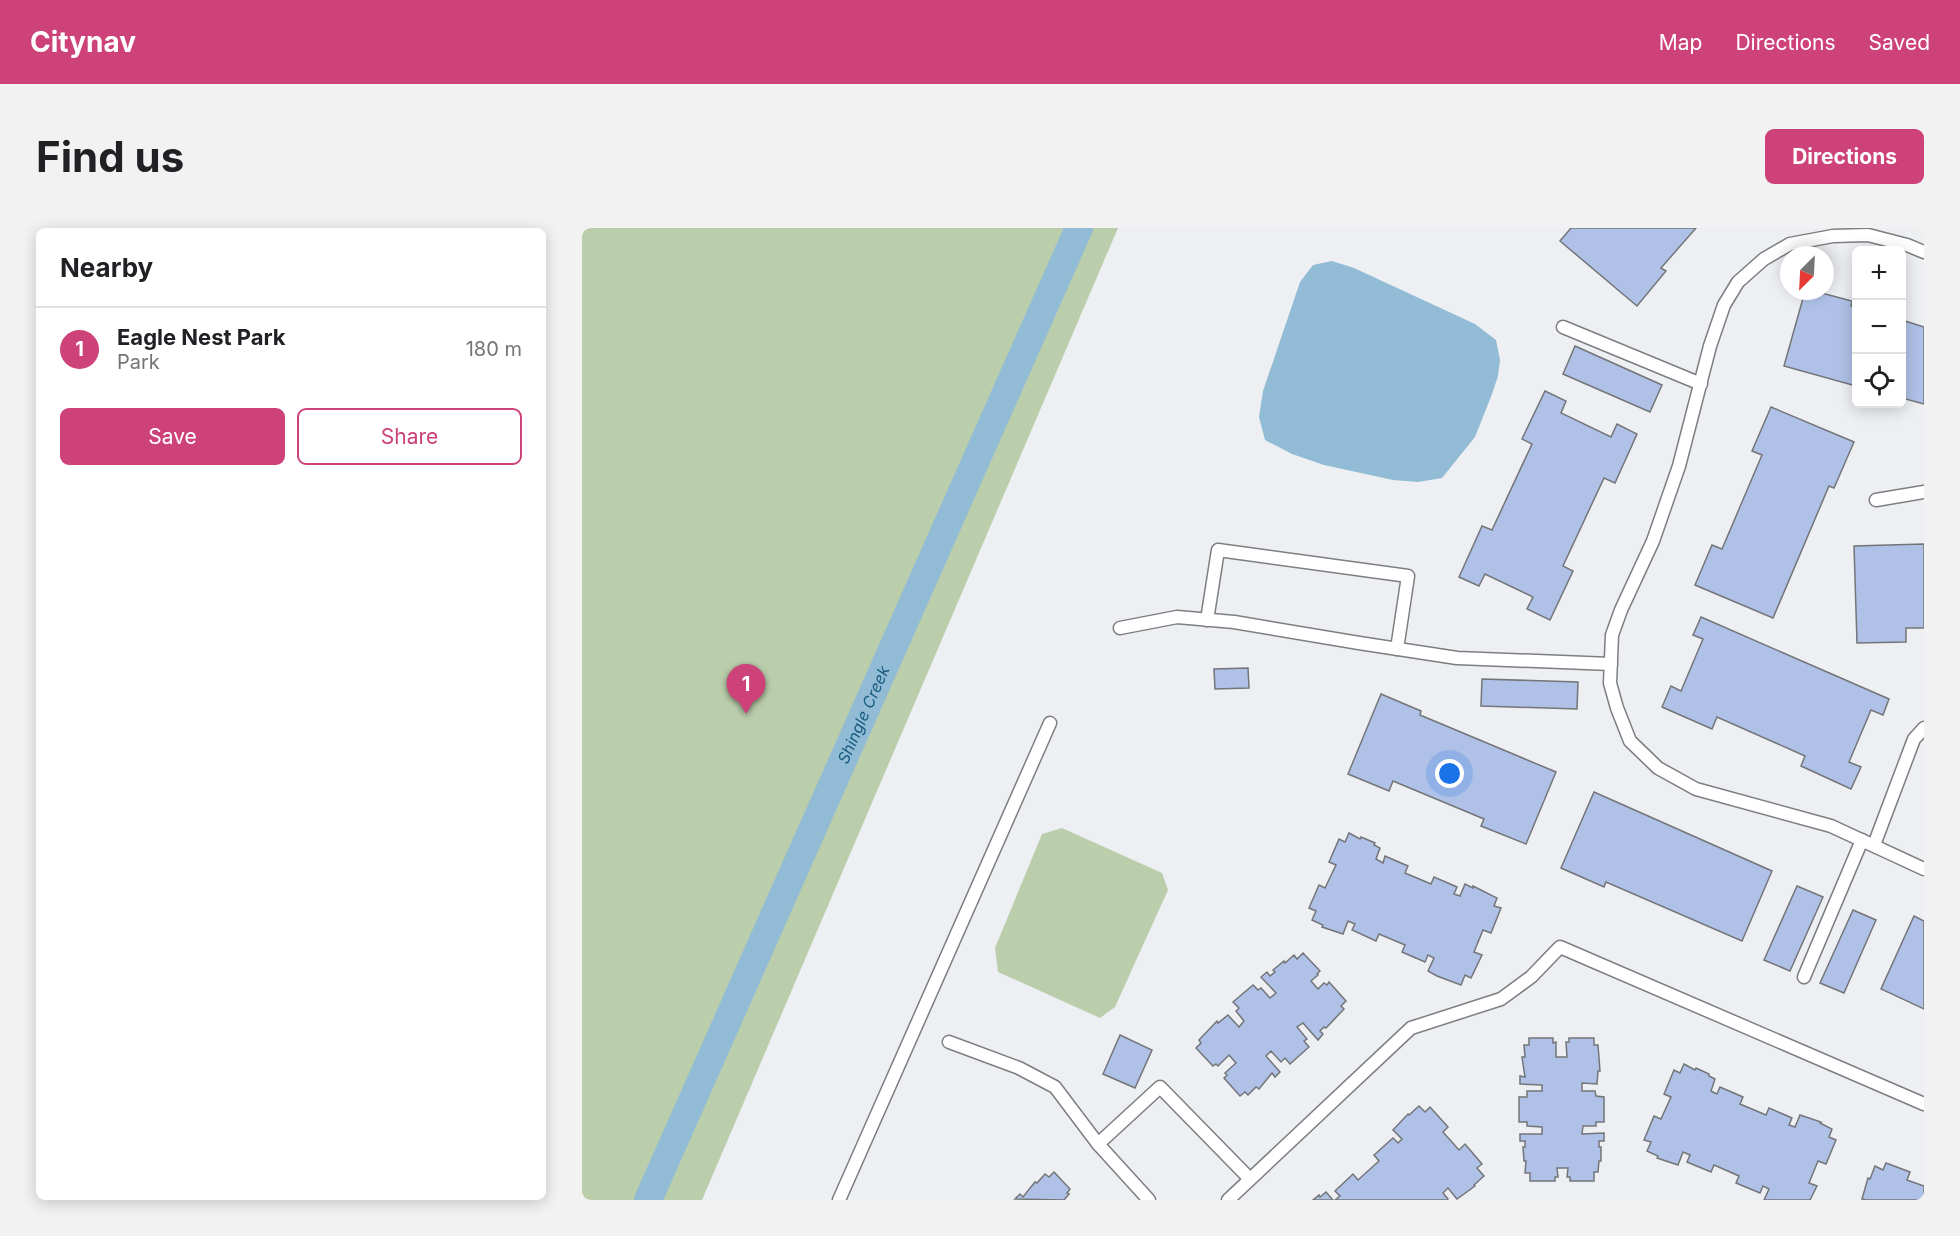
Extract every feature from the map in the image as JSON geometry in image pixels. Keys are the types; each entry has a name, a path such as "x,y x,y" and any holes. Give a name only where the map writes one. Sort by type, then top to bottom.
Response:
{"lane":[{"path":"1924,252 1868,235 1826,233 1790,244 1764,259 1738,282 1724,305 1679,466 1657,530 1612,635 1610,683 1630,741 1658,768 1696,789 1831,826 1924,869"},
{"path":"1563,327 1701,384"},
{"path":"1876,500 1924,492"},
{"path":"1207,620 1218,549 1408,576 1397,649"},
{"path":"1120,628 1177,617 1234,622 1457,658 1611,664"},
{"path":"839,1200 1050,723"},
{"path":"1804,977 1868,843 1914,739 1924,728"},
{"path":"1228,1200 1411,1028 1501,999 1531,977 1560,947 1924,1104"},
{"path":"949,1042 1019,1068 1055,1087 1098,1144 1149,1200"},
{"path":"1098,1144 1160,1087 1250,1179"}],"green space":[{"path":"582,228 1118,228 702,1200 582,1200"},
{"path":"1062,828 1162,873 1168,890 1115,1007 1100,1018 998,972 995,948 1042,834"}],"water":[{"path":"1332,261 1354,268 1475,324 1496,340 1500,360 1492,394 1475,437 1442,478 1418,482 1393,480 1324,465 1292,454 1265,440 1259,417 1263,391 1300,282 1313,265"}],"building":[{"path":"1571,228 1696,228 1661,268 1666,271 1637,306 1560,241"},
{"path":"1834,296 1852,301 1852,385 1784,366 1802,300 1834,300"},
{"path":"1906,321 1924,327 1924,404 1906,399"},
{"path":"1575,346 1662,385 1650,412 1563,374"},
{"path":"1545,391 1566,401 1561,413 1611,437 1617,424 1637,434 1615,483 1604,478 1563,566 1573,571 1550,620 1527,609 1533,597 1485,574 1479,586 1459,577 1482,526 1492,530 1532,444 1522,439"},
{"path":"1771,407 1854,442 1834,488 1829,486 1773,618 1695,585 1712,545 1722,549 1762,455 1752,451"},
{"path":"1924,544 1924,628 1906,628 1906,642 1857,643 1854,546"},
{"path":"1701,617 1889,699 1883,715 1871,710 1849,762 1861,767 1851,789 1801,766 1805,756 1717,717 1712,729 1662,707 1671,686 1681,691 1703,639 1693,635"},
{"path":"1248,668 1249,688 1215,689 1214,669"},
{"path":"1482,679 1578,682 1577,709 1481,706"},
{"path":"1381,694 1421,711 1420,715 1556,772 1526,844 1481,826 1484,819 1393,781 1389,791 1348,774"},
{"path":"1594,792 1772,871 1742,941 1606,882 1604,887 1561,868"},
{"path":"1349,833 1375,843 1374,845 1380,848 1376,859 1383,863 1385,856 1408,866 1405,873 1431,884 1434,877 1457,887 1454,894 1460,896 1465,884 1497,898 1494,906 1501,908 1491,933 1483,930 1474,952 1482,955 1471,978 1465,975 1461,985 1437,976 1428,971 1434,958 1428,955 1425,962 1402,952 1405,945 1379,934 1376,941 1352,930 1355,924 1348,921 1343,934 1322,927 1323,925 1312,920 1316,911 1309,908 1319,885 1325,888 1336,865 1329,862 1339,839 1345,842"},
{"path":"1797,886 1823,897 1790,971 1764,960"},
{"path":"1853,910 1876,920 1844,993 1820,983"},
{"path":"1914,916 1924,921 1924,1009 1881,989"},
{"path":"1303,953 1320,971 1311,981 1318,989 1324,983 1327,985 1329,982 1346,1001 1341,1006 1344,1009 1326,1028 1320,1031 1323,1034 1318,1040 1303,1023 1297,1027 1307,1039 1304,1041 1309,1047 1290,1064 1285,1058 1281,1062 1271,1051 1266,1056 1280,1072 1275,1077 1272,1073 1259,1089 1256,1087 1248,1095 1245,1092 1240,1096 1224,1078 1227,1075 1225,1073 1236,1063 1229,1055 1218,1066 1216,1064 1213,1066 1196,1048 1201,1043 1199,1040 1217,1021 1218,1023 1228,1015 1239,1027 1244,1021 1236,1011 1239,1008 1233,1002 1253,985 1258,990 1261,988 1270,998 1276,993 1261,977 1267,972 1270,976 1275,972 1273,970 1284,961 1285,963 1294,955 1297,959"},
{"path":"1120,1035 1152,1050 1135,1088 1103,1074"},
{"path":"1529,1038 1553,1038 1553,1043 1556,1042 1556,1057 1567,1057 1566,1042 1569,1042 1569,1038 1594,1038 1594,1045 1598,1045 1600,1071 1598,1071 1597,1084 1582,1083 1582,1091 1595,1091 1596,1096 1604,1097 1604,1122 1596,1122 1596,1126 1583,1126 1582,1134 1604,1133 1604,1141 1599,1141 1601,1161 1599,1161 1598,1172 1594,1172 1594,1181 1570,1181 1570,1177 1567,1177 1568,1168 1557,1168 1558,1177 1555,1177 1555,1181 1530,1181 1530,1173 1525,1173 1526,1161 1524,1161 1523,1147 1525,1147 1525,1141 1520,1141 1520,1134 1542,1134 1542,1127 1527,1126 1527,1122 1519,1122 1519,1097 1527,1097 1527,1091 1542,1091 1542,1085 1520,1084 1520,1076 1525,1077 1522,1057 1525,1057 1524,1045 1529,1045"},
{"path":"1684,1064 1709,1074 1715,1079 1711,1091 1717,1094 1720,1087 1743,1097 1740,1104 1766,1115 1769,1108 1792,1118 1789,1125 1795,1127 1800,1115 1821,1122 1832,1129 1829,1137 1836,1140 1826,1164 1818,1161 1809,1183 1817,1186 1810,1200 1764,1200 1769,1189 1763,1186 1760,1193 1736,1183 1739,1176 1714,1165 1711,1172 1687,1162 1690,1155 1683,1152 1678,1165 1657,1158 1658,1156 1647,1151 1651,1142 1644,1140 1654,1116 1661,1119 1671,1097 1664,1094 1674,1070 1680,1073"},
{"path":"1419,1106 1425,1112 1430,1107 1448,1127 1443,1132 1459,1150 1465,1144 1482,1164 1477,1168 1484,1176 1457,1199 1448,1188 1443,1193 1447,1200 1335,1200 1340,1196 1335,1191 1353,1174 1358,1180 1379,1161 1374,1155 1393,1138 1398,1143 1402,1139 1393,1130"},
{"path":"1886,1163 1910,1172 1907,1180 1924,1186 1924,1200 1862,1199 1868,1178 1870,1179 1875,1166 1883,1170"},
{"path":"1054,1172 1070,1189 1064,1200 1015,1199 1020,1194 1023,1197 1045,1174 1049,1177"},
{"path":"1326,1192 1333,1200 1313,1200 1319,1195 1320,1197"}],"waterway":[{"name":"Shingle Creek","path":"648,1200 1079,228"}],"place":[{"name":"Eagle Nest Park","path":"746,714"}]}
